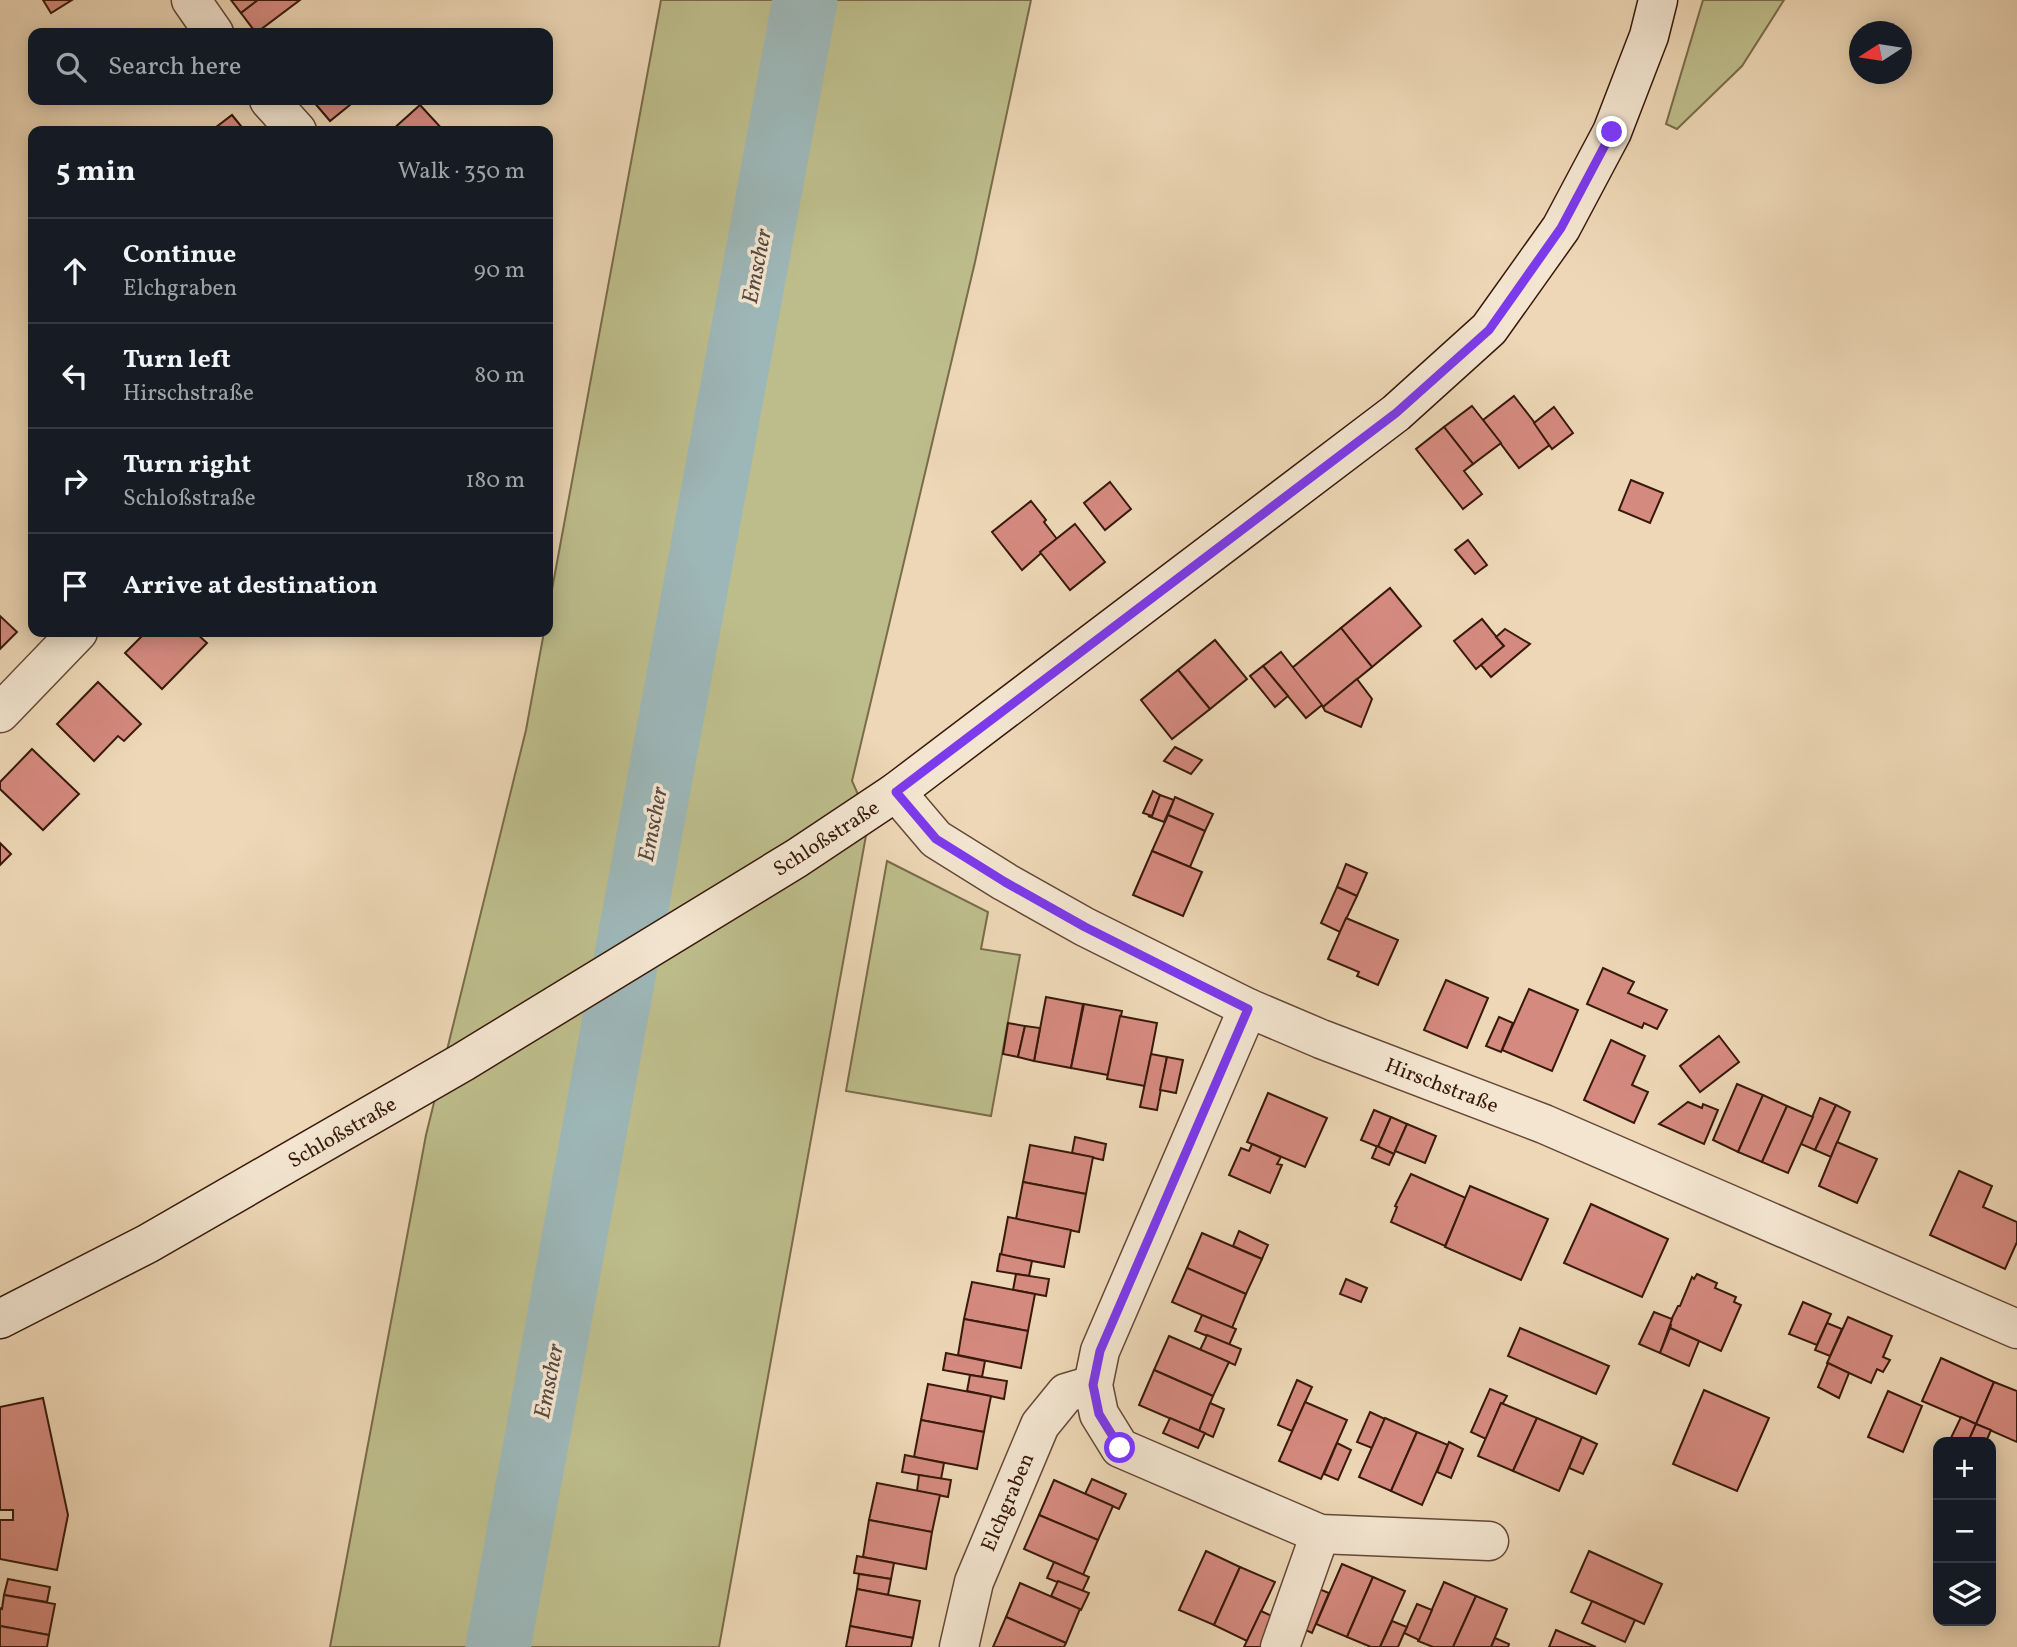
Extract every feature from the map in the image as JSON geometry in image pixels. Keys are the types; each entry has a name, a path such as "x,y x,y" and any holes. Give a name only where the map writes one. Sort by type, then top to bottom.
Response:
{"street":[{"path":"191,0 211,28"},
{"name":"Schloßstraße","path":"0,1319 147,1244 463,1062 749,889 896,792 1396,413 1489,330 1561,228 1612,132 1649,36 1658,0"},
{"path":"274,105 292,126"},
{"path":"0,713 73,637"},
{"name":"Hirschstraße","path":"896,792 936,839 1005,882 1085,927 1248,1009 1544,1124 2017,1329"},
{"path":"1248,1009 1100,1351 1093,1385 1099,1414 1120,1448 1320,1534 1489,1541"},
{"name":"Elchgraben","path":"959,1647 974,1582 1040,1425 1066,1393 1093,1385"},
{"path":"1280,1647 1320,1534"}],"green space":[{"path":"661,0 1031,0 975,262 852,781 869,819 719,1647 330,1647 426,1135 526,730 543,637 553,637 553,584"},
{"path":"1703,0 1784,0 1742,66 1677,129 1666,124"},
{"path":"887,861 988,912 981,949 1020,955 991,1116 846,1091"}],"building":[{"path":"43,0 72,0 51,13"},
{"path":"231,0 258,0 241,13"},
{"path":"258,0 300,0 263,28 252,28 241,13"},
{"path":"316,105 350,105 330,121"},
{"path":"420,105 439,126 397,126"},
{"path":"232,115 241,126 218,126"},
{"path":"1514,396 1551,444 1519,468 1483,420"},
{"path":"1472,406 1501,443 1473,464 1444,427"},
{"path":"1554,407 1573,433 1552,449 1534,423"},
{"path":"1444,427 1473,464 1464,471 1482,494 1463,509 1416,449"},
{"path":"1631,480 1663,493 1650,523 1619,510"},
{"path":"1110,482 1131,509 1105,530 1084,503"},
{"path":"1031,501 1057,539 1022,570 992,532"},
{"path":"1075,524 1105,562 1070,590 1040,552"},
{"path":"1468,540 1487,565 1475,574 1455,550"},
{"path":"1390,588 1421,626 1372,667 1341,628"},
{"path":"0,616 17,632 0,649"},
{"path":"1482,619 1504,646 1476,669 1454,641"},
{"path":"1341,628 1372,667 1323,707 1292,668"},
{"path":"1505,629 1530,644 1491,677 1481,665 1504,646 1496,637"},
{"path":"141,637 200,637 207,643 162,689 125,653"},
{"path":"1215,640 1247,679 1210,709 1178,670"},
{"path":"1281,652 1322,705 1306,718 1263,666"},
{"path":"1263,666 1288,696 1275,707 1250,676"},
{"path":"1178,670 1210,709 1172,739 1141,700"},
{"path":"1357,679 1372,699 1361,727 1325,711 1323,707"},
{"path":"98,682 141,724 124,741 118,736 94,761 57,724"},
{"path":"1175,747 1202,760 1191,774 1164,761"},
{"path":"32,749 79,794 43,830 0,789 0,782"},
{"path":"1153,791 1160,795 1152,816 1143,813"},
{"path":"1160,795 1174,800 1164,822 1148,816 1152,816"},
{"path":"1175,797 1213,814 1205,831 1168,815"},
{"path":"1168,815 1205,831 1190,867 1152,851"},
{"path":"0,843 11,854 0,865"},
{"path":"1152,851 1202,872 1183,916 1133,895"},
{"path":"1346,864 1367,873 1357,896 1337,887"},
{"path":"1337,887 1357,896 1340,932 1321,923"},
{"path":"1346,918 1398,940 1378,985 1357,976 1359,972 1328,959"},
{"path":"1603,968 1634,982 1628,993 1667,1010 1657,1029 1644,1023 1642,1028 1587,1004"},
{"path":"1446,980 1488,998 1467,1048 1424,1030"},
{"path":"1529,989 1578,1010 1552,1071 1502,1050"},
{"path":"1046,997 1083,1004 1071,1068 1034,1061"},
{"path":"1084,1004 1122,1011 1108,1075 1071,1068"},
{"path":"1120,1016 1157,1023 1145,1086 1107,1079"},
{"path":"1499,1017 1513,1023 1501,1052 1486,1046"},
{"path":"1008,1023 1025,1026 1018,1057 1003,1054"},
{"path":"1025,1026 1040,1028 1034,1061 1018,1057"},
{"path":"1719,1036 1739,1062 1700,1092 1680,1066"},
{"path":"1611,1040 1645,1056 1632,1085 1648,1092 1634,1123 1584,1100"},
{"path":"1151,1054 1167,1057 1157,1110 1140,1107"},
{"path":"1167,1057 1183,1060 1176,1093 1160,1090"},
{"path":"1737,1084 1763,1095 1738,1152 1713,1140"},
{"path":"1268,1093 1327,1118 1305,1167 1247,1142"},
{"path":"1763,1095 1787,1106 1762,1162 1738,1152"},
{"path":"1820,1098 1836,1105 1815,1150 1801,1144"},
{"path":"1688,1102 1702,1108 1703,1104 1718,1110 1704,1144 1659,1124"},
{"path":"1836,1105 1850,1112 1831,1157 1815,1150"},
{"path":"1787,1106 1813,1117 1788,1173 1762,1162"},
{"path":"1374,1110 1391,1117 1378,1147 1361,1140"},
{"path":"1391,1117 1407,1124 1394,1154 1378,1147"},
{"path":"1407,1124 1436,1136 1425,1163 1395,1151"},
{"path":"1075,1137 1106,1144 1103,1160 1072,1153"},
{"path":"1837,1142 1877,1159 1857,1203 1819,1186"},
{"path":"1252,1144 1281,1157 1277,1164 1282,1165 1270,1193 1229,1175 1241,1148 1249,1151"},
{"path":"1030,1145 1093,1157 1086,1194 1023,1182"},
{"path":"1377,1146 1394,1154 1389,1165 1372,1158"},
{"path":"1959,1171 1992,1186 1983,1207 2017,1222 2017,1242 2005,1269 1930,1235"},
{"path":"1411,1174 1466,1198 1445,1246 1391,1222 1397,1207 1395,1206"},
{"path":"1023,1182 1086,1194 1079,1232 1016,1219"},
{"path":"1470,1186 1548,1219 1521,1280 1445,1247"},
{"path":"1591,1204 1668,1239 1642,1297 1564,1263"},
{"path":"1008,1217 1071,1230 1064,1267 1001,1255"},
{"path":"1239,1231 1268,1245 1262,1259 1233,1246"},
{"path":"1202,1233 1262,1259 1246,1294 1187,1268"},
{"path":"1000,1254 1032,1261 1029,1276 997,1271"},
{"path":"1187,1268 1246,1294 1232,1328 1172,1302"},
{"path":"1016,1274 1049,1279 1046,1296 1013,1290"},
{"path":"1697,1274 1717,1283 1715,1288 1736,1297 1734,1302 1741,1305 1721,1351 1670,1328 1669,1324 1692,1277 1694,1279"},
{"path":"1346,1279 1367,1288 1361,1302 1340,1294"},
{"path":"972,1282 1035,1294 1028,1331 964,1319"},
{"path":"1803,1302 1831,1314 1817,1345 1789,1334"},
{"path":"1654,1312 1672,1319 1660,1353 1639,1344"},
{"path":"1202,1315 1236,1329 1229,1345 1195,1331"},
{"path":"1848,1317 1892,1336 1883,1357 1890,1360 1883,1372 1877,1369 1871,1383 1827,1363"},
{"path":"964,1319 1028,1331 1021,1368 958,1355"},
{"path":"1827,1323 1842,1329 1830,1356 1815,1350"},
{"path":"1520,1328 1609,1366 1596,1394 1508,1356"},
{"path":"1670,1328 1699,1341 1689,1366 1660,1353"},
{"path":"1207,1335 1241,1349 1235,1365 1200,1350"},
{"path":"1169,1336 1229,1362 1213,1396 1154,1370"},
{"path":"946,1353 985,1361 982,1377 943,1370"},
{"path":"1941,1358 1994,1382 1976,1424 1922,1401"},
{"path":"1828,1363 1849,1373 1839,1398 1818,1387"},
{"path":"1154,1370 1213,1396 1199,1431 1139,1405"},
{"path":"970,1375 1007,1381 1004,1399 967,1391"},
{"path":"1297,1380 1312,1387 1292,1431 1278,1425"},
{"path":"1994,1382 2017,1391 2017,1442 1976,1424"},
{"path":"928,1384 991,1396 984,1432 921,1420"},
{"path":"1490,1389 1507,1396 1501,1403 1486,1439 1471,1432"},
{"path":"1704,1390 1769,1418 1737,1491 1673,1464"},
{"path":"1888,1391 1922,1406 1903,1452 1868,1437"},
{"path":"43,1398 68,1515 57,1570 0,1559 0,1520 13,1520 13,1510 0,1510 0,1407"},
{"path":"1305,1402 1347,1420 1321,1479 1279,1461"},
{"path":"1210,1403 1224,1409 1213,1437 1199,1431"},
{"path":"1501,1403 1537,1418 1513,1471 1478,1456"},
{"path":"1370,1412 1385,1419 1372,1448 1357,1442"},
{"path":"1961,1417 1976,1424 1970,1437 1951,1437"},
{"path":"1170,1418 1205,1433 1198,1448 1163,1433"},
{"path":"1385,1418 1417,1432 1391,1491 1359,1477"},
{"path":"1537,1418 1582,1437 1559,1491 1513,1471"},
{"path":"921,1420 984,1432 977,1469 914,1457"},
{"path":"1976,1424 1991,1430 1988,1437 1970,1437"},
{"path":"1417,1432 1448,1445 1422,1505 1391,1491"},
{"path":"1582,1437 1597,1444 1583,1474 1569,1468"},
{"path":"1449,1442 1463,1449 1451,1478 1437,1472"},
{"path":"1337,1443 1351,1450 1338,1480 1324,1474"},
{"path":"905,1455 944,1463 941,1479 902,1472"},
{"path":"919,1475 951,1480 948,1497 917,1491"},
{"path":"1092,1479 1126,1494 1119,1509 1085,1494"},
{"path":"1054,1480 1113,1506 1098,1540 1039,1515"},
{"path":"877,1483 940,1495 932,1532 869,1520"},
{"path":"1039,1515 1098,1540 1083,1575 1024,1549"},
{"path":"869,1520 932,1532 926,1569 863,1557"},
{"path":"1206,1551 1240,1567 1214,1625 1179,1610"},
{"path":"1589,1551 1662,1584 1644,1624 1571,1592"},
{"path":"857,1556 894,1563 891,1579 854,1573"},
{"path":"1054,1562 1089,1577 1082,1592 1047,1578"},
{"path":"1342,1564 1373,1577 1347,1637 1316,1624"},
{"path":"1240,1567 1275,1582 1247,1641 1214,1625"},
{"path":"859,1574 891,1579 888,1595 857,1589"},
{"path":"1373,1577 1405,1591 1380,1647 1371,1647 1347,1637"},
{"path":"8,1579 50,1587 47,1602 4,1595"},
{"path":"1058,1581 1089,1593 1081,1610 1051,1596"},
{"path":"1444,1582 1476,1596 1453,1647 1433,1647 1418,1641"},
{"path":"1020,1583 1080,1609 1066,1643 1006,1617"},
{"path":"1314,1587 1329,1593 1312,1633 1297,1626"},
{"path":"857,1589 920,1601 913,1638 850,1626"},
{"path":"4,1595 55,1604 49,1635 0,1626 0,1608 2,1609"},
{"path":"1476,1596 1507,1609 1491,1647 1453,1647"},
{"path":"1592,1601 1635,1620 1625,1642 1582,1623"},
{"path":"1417,1604 1432,1610 1419,1640 1404,1633"},
{"path":"1261,1611 1276,1618 1262,1647 1244,1647"},
{"path":"1006,1617 1066,1643 1064,1647 993,1647"},
{"path":"1392,1621 1407,1627 1398,1647 1380,1647"},
{"path":"0,1626 49,1635 47,1647 0,1647"},
{"path":"850,1626 913,1638 911,1647 846,1647"},
{"path":"1556,1630 1596,1647 1549,1647"},
{"path":"1495,1638 1509,1644 1508,1647 1491,1647"}],"waterway":[{"name":"Emscher","path":"498,1647 805,0"}],"route":[{"path":"1120,1448 1099,1414 1093,1385 1100,1351 1248,1009 1085,927 1005,882 936,839 896,792 1396,413 1489,330 1561,228 1612,132"}]}
